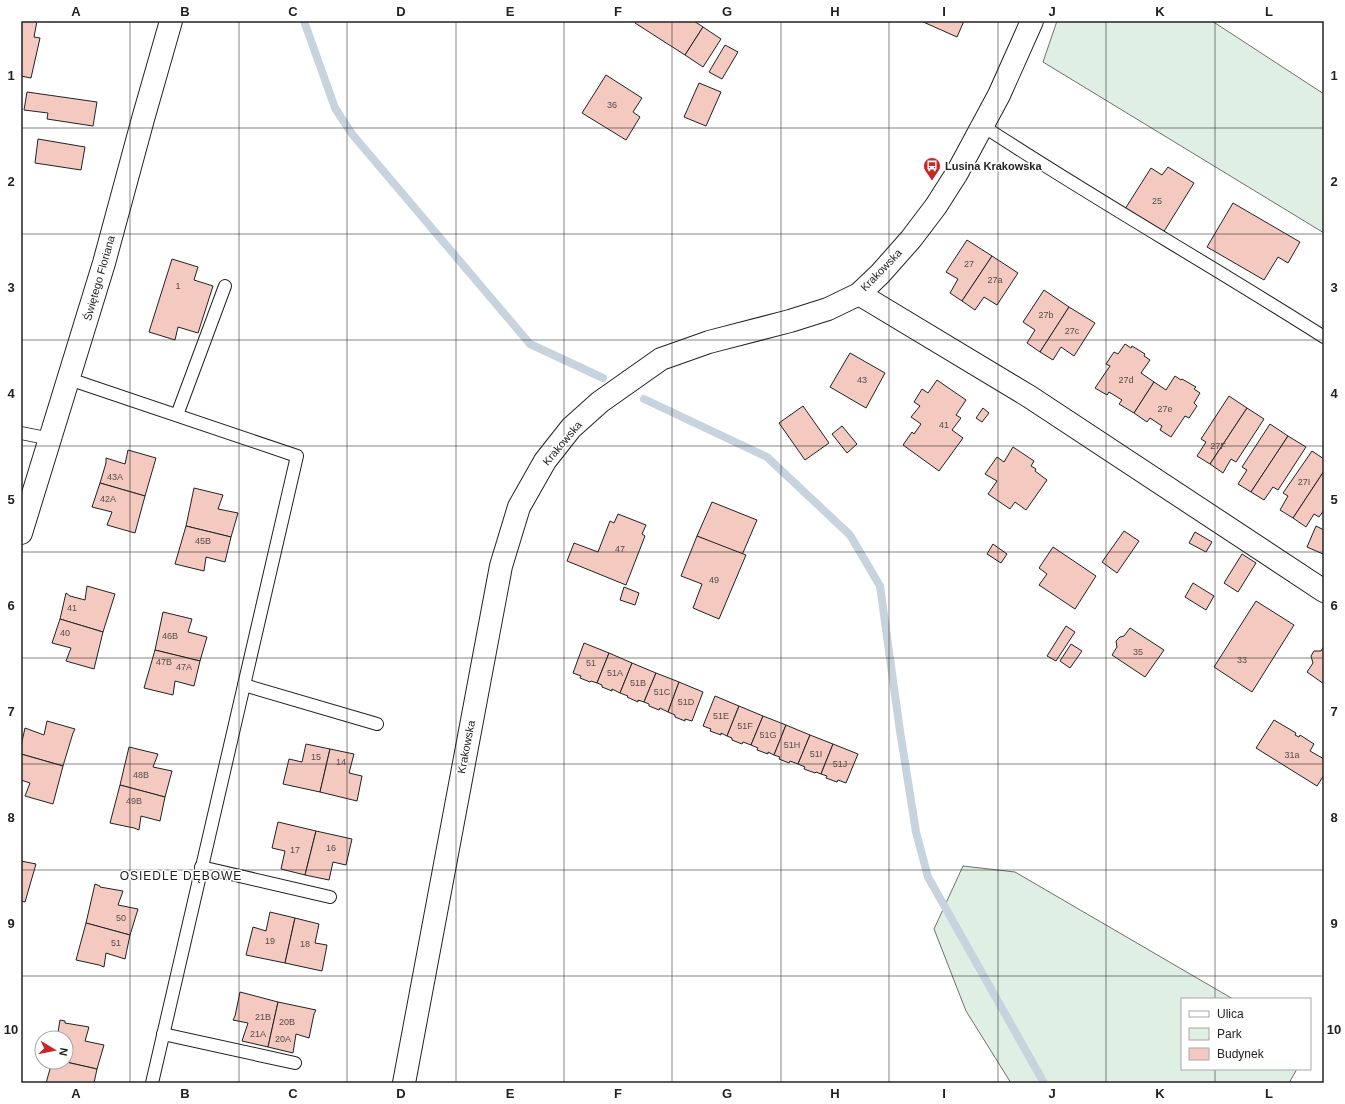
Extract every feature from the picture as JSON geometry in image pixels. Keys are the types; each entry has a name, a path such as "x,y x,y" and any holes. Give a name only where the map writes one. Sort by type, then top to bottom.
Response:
{"street":[{"name":"Świętego Floriana","path":"21,533 104,263 171,21"},
{"name":"Krakowska","path":"404,1083 501,566 519,507 545,461 571,428 600,402 661,359 709,342 790,321 828,309 859,294 880,274 911,239 932,211 957,173 1002,88 1032,21"},
{"path":"859,294 1030,397 1324,591"}],"lane":[{"path":"983,126 1031,158 1324,337"},
{"path":"177,415 225,286"},
{"path":"69,379 297,456 152,1083"},
{"path":"21,433 51,438"},
{"path":"244,685 377,724"},
{"path":"201,867 330,897"},
{"path":"163,1034 295,1063"}],"green space":[{"path":"1057,21 1212,21 1324,94 1324,233 1043,62"},
{"path":"963,866 1015,872 1231,998 1181,998 1181,1070 1296,1070 1289,1083 1011,1083 966,1011 934,929"}],"building":[{"path":"21,21 37,21 34,37 40,38 31,78 21,76"},
{"path":"636,21 694,21 703,27 685,55 635,23"},
{"path":"921,21 964,21 957,37"},
{"path":"703,27 721,39 703,67 685,55"},
{"path":"725,45 738,52 722,79 709,72"},
{"path":"606,75 642,98 633,112 640,117 626,140 582,113"},
{"path":"699,83 721,92 706,126 684,117"},
{"path":"27,92 97,102 93,126 47,119 48,113 24,110"},
{"path":"38,139 85,147 81,170 35,163"},
{"path":"1168,167 1194,183 1163,233 1125,209 1151,168 1162,175"},
{"path":"1233,203 1300,242 1288,263 1278,257 1264,280 1207,247"},
{"path":"967,240 992,256 962,301 950,293 958,279 946,272"},
{"path":"992,256 1018,273 997,305 984,297 975,310 962,301"},
{"path":"172,259 198,267 194,280 213,286 198,333 178,327 175,340 149,332"},
{"path":"1044,290 1069,307 1040,352 1027,343 1035,330 1023,322"},
{"path":"1069,307 1095,323 1074,356 1061,347 1053,360 1040,352"},
{"path":"1125,344 1131,348 1132,346 1145,354 1144,356 1150,360 1141,373 1154,382 1134,413 1119,404 1122,400 1109,392 1107,395 1095,388 1110,366 1106,364 1114,352 1118,354"},
{"path":"850,353 885,373 866,408 830,387"},
{"path":"1175,376 1196,387 1194,389 1200,393 1194,403 1197,406 1189,418 1185,416 1171,437 1160,430 1162,426 1150,418 1147,422 1134,413 1154,382 1166,390"},
{"path":"937,380 966,400 956,415 961,418 952,430 963,438 939,471 903,445 912,432 914,434 921,424 911,417 920,406 914,402 922,389 928,393"},
{"path":"1229,396 1247,408 1210,464 1197,456 1206,442 1201,439"},
{"path":"803,406 829,443 805,460 779,423"},
{"path":"983,408 989,413 982,422 976,418"},
{"path":"1247,408 1264,419 1236,462 1231,459 1223,473 1210,464"},
{"path":"1270,424 1288,436 1251,492 1238,484 1247,470 1242,467"},
{"path":"842,426 857,444 847,453 832,434"},
{"path":"1288,436 1306,447 1278,490 1273,487 1264,500 1251,492"},
{"path":"1013,447 1034,461 1031,466 1047,480 1026,510 1015,502 1010,509 988,494 997,481 985,474 997,457 1004,462"},
{"path":"128,450 156,458 145,496 100,483 106,458 125,464"},
{"path":"1312,451 1324,459 1324,471 1293,518 1280,510 1288,496 1283,493"},
{"path":"1324,471 1324,510 1319,517 1314,514 1306,527 1293,518"},
{"path":"100,483 145,496 135,533 107,525 112,512 92,507"},
{"path":"194,488 223,495 218,509 238,513 231,537 186,526"},
{"path":"712,502 757,520 742,555 697,536"},
{"path":"618,514 646,525 642,534 645,536 626,585 567,561 574,543 598,552 610,521 614,523"},
{"path":"186,526 231,537 225,562 206,557 204,571 175,564"},
{"path":"1316,526 1324,530 1323,554 1307,547"},
{"path":"1124,531 1139,541 1117,573 1102,562"},
{"path":"1195,532 1212,542 1206,552 1189,543"},
{"path":"697,536 746,555 719,619 693,608 702,584 681,576"},
{"path":"993,544 1007,554 1001,563 987,554"},
{"path":"1053,547 1096,576 1075,609 1039,585 1047,574 1039,568"},
{"path":"1242,554 1256,563 1238,592 1224,583"},
{"path":"1193,583 1214,596 1206,610 1185,597"},
{"path":"87,586 115,594 103,632 60,619 66,593 70,596 85,600"},
{"path":"624,587 639,593 635,605 620,600"},
{"path":"1256,601 1294,625 1252,692 1214,667"},
{"path":"163,612 192,619 188,632 207,637 200,661 155,650"},
{"path":"60,619 103,632 94,669 66,661 71,648 52,643"},
{"path":"1066,626 1075,632 1056,661 1047,656"},
{"path":"1130,628 1164,650 1145,677 1112,655 1117,647 1116,641 1120,637 1124,636"},
{"path":"584,643 609,653 597,683 580,678 581,676 573,673"},
{"path":"1071,644 1082,651 1070,668 1060,661"},
{"path":"1324,646 1324,684 1307,672 1313,663 1311,656 1314,651 1321,651"},
{"path":"155,650 200,661 194,686 175,681 173,695 144,688"},
{"path":"609,653 632,663 620,693 612,689 612,691 602,687 602,685 597,683"},
{"path":"632,663 656,673 644,702 638,700 638,702 620,693"},
{"path":"656,673 679,682 668,712 660,708 659,710 649,706 649,704 644,702"},
{"path":"679,682 703,692 692,721 685,719 685,721 668,712"},
{"path":"715,696 739,706 727,736 710,731 711,729 703,726"},
{"path":"739,706 763,716 751,745 743,742 742,744 727,736"},
{"path":"763,716 786,725 774,755 757,750 758,748 751,745"},
{"path":"1274,720 1296,733 1295,735 1299,737 1300,735 1314,744 1310,751 1324,759 1324,775 1317,786 1256,748"},
{"path":"47,721 75,729 63,766 21,754 21,746 25,728 44,735"},
{"path":"786,725 810,735 798,764 790,761 789,763 774,755"},
{"path":"810,735 833,744 821,774 804,769 805,767 798,764"},
{"path":"306,744 330,749 320,792 283,784 289,759 302,762"},
{"path":"833,744 858,754 846,783 838,780 837,782 826,778 827,776 821,774"},
{"path":"129,747 158,754 153,767 172,771 165,797 120,785"},
{"path":"330,749 354,754 349,773 362,776 357,801 320,792"},
{"path":"21,754 63,766 53,804 25,796 30,783 21,780"},
{"path":"120,785 165,797 160,821 141,816 139,830 110,823"},
{"path":"278,822 316,831 305,875 281,869 285,851 272,848"},
{"path":"316,831 352,839 346,865 333,862 329,880 305,875"},
{"path":"21,861 36,864 25,902 21,901"},
{"path":"95,884 100,887 123,891 118,905 138,909 130,935 86,923"},
{"path":"270,912 295,918 285,963 246,955 253,927 266,931"},
{"path":"295,918 319,924 315,943 327,945 322,971 285,963"},
{"path":"86,923 130,935 125,959 106,953 104,967 76,960"},
{"path":"240,992 278,1002 268,1047 242,1041 248,1023 233,1020"},
{"path":"278,1002 316,1010 309,1038 296,1034 293,1053 268,1047"},
{"path":"60,1020 65,1021 65,1023 89,1027 85,1041 104,1045 97,1069 74,1064 74,1030 58,1030"},
{"path":"74,1064 97,1069 94,1083 46,1083 50,1070 74,1070"}],"waterway":[{"path":"304,21 335,108 352,134 530,344 603,378"},
{"path":"644,399 767,457 850,535 880,586 900,731 916,832 928,877 1044,1083"}],"place":[{"name":"Lusina Krakowska","path":"932,181"}],"district":[{"name":"OSIEDLE DĘBOWE","path":"181,876"}]}
